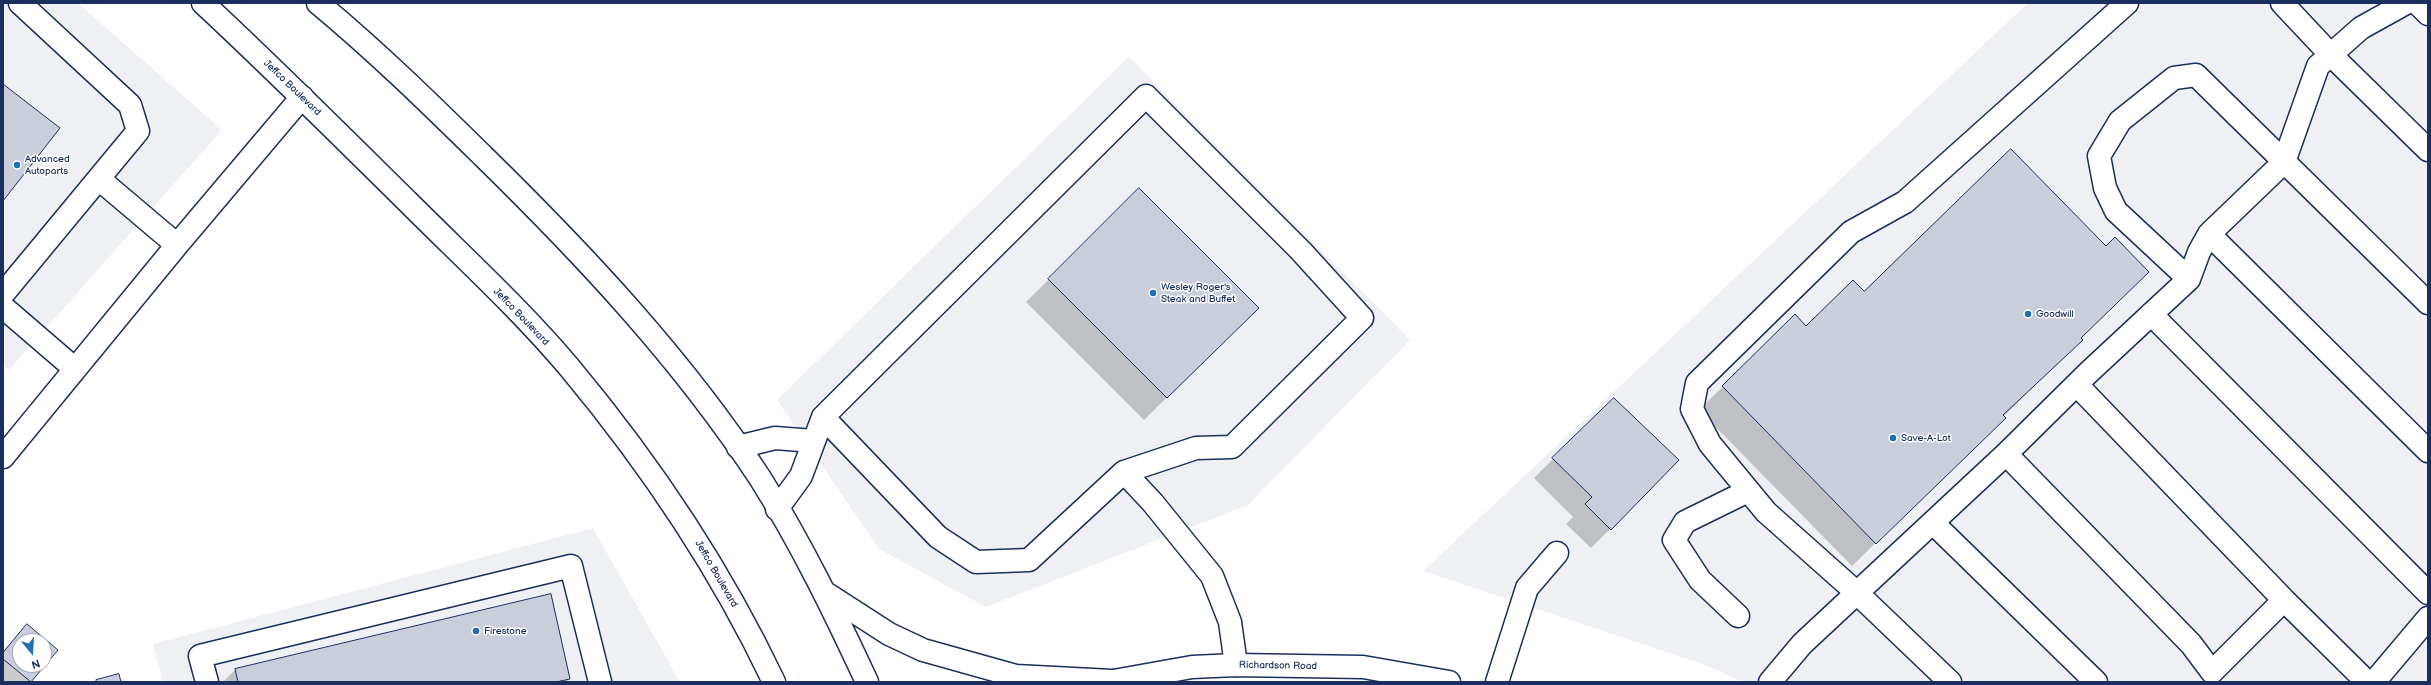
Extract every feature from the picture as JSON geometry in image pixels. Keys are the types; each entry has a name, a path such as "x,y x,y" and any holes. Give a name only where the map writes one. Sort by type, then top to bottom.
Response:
{"main road":[{"path":"3,294 138,131 130,105 20,3"},
{"name":"Jeffco Boulevard","path":"203,3 302,97 486,280 567,366 642,460 699,543 741,617 774,682"},
{"path":"318,3 420,94 609,284 697,390 760,479 826,593 867,682"},
{"path":"1950,682 1856,593 1766,512 1748,491 1710,444 1692,409 1696,382 1851,232 1905,202 2127,3"},
{"path":"2282,3 2330,54 2428,150"},
{"path":"1770,682 1802,644 1933,523 2188,280 2199,252 2209,234 2284,162 2318,66 2361,28 2406,3"},
{"path":"2417,3 2428,14"},
{"path":"2188,280 2116,211 2105,188 2099,156 2120,121 2174,78 2196,75 2428,303"},
{"path":"777,509 801,476 823,417 1146,96 1301,252 1362,318 1232,447 1196,448 1124,472 1029,560 976,562 938,537 823,417"},
{"path":"5,450 75,369 302,97"},
{"path":"99,179 177,245"},
{"path":"2209,234 2428,451"},
{"path":"3,307 75,369"},
{"path":"2151,314 2428,593"},
{"path":"2077,386 2284,600 2367,682"},
{"path":"738,447 775,438 814,440"},
{"path":"2006,454 2191,644 2212,679 2284,600"},
{"path":"1124,472 1153,503 1212,576 1230,622 1236,665"},
{"path":"1738,616 1700,580 1674,540 1685,522 1748,491"},
{"path":"1933,523 2096,682"},
{"path":"1497,682 1527,588 1557,553"},
{"path":"207,682 200,656 571,566 600,682"},
{"name":"Richardson Road","path":"826,593 889,634 924,650 1016,676 1110,682 1192,667 1236,665 1363,667 1449,682"},
{"path":"2374,682 2428,618"}],"shaded area":[{"path":"3,3 78,3 222,130 9,370 3,365"},
{"path":"2028,3 2428,3 2428,682 1742,682 1708,666 1423,571"},
{"path":"1129,57 1410,340 1248,505 986,607 879,549 777,400"},
{"path":"593,528 680,682 163,682 153,644"}],"building":[{"name":"Advanced Autoparts","path":"3,84 60,128 3,201"},
{"path":"2011,149 2106,246 2115,237 2149,272 2081,338 2083,340 2003,415 2006,418 1876,544 1722,386 1795,314 1806,326 1853,280 1864,291"},
{"name":"Wesley Roger's Steak and Buffet","path":"1139,188 1259,308 1167,398 1048,279"},
{"path":"1614,398 1679,460 1611,530 1585,504 1592,497 1552,458"},
{"name":"Firestone","path":"551,594 570,679 556,682 238,682 235,669"},
{"path":"27,624 38,633 20,633"},
{"path":"12,642 12,666 3,659 3,653"},
{"path":"52,645 58,650 52,657"},
{"path":"20,673 39,673 31,682"},
{"path":"119,674 121,682 96,682 96,680"}],"place":[{"name":"Advanced Autoparts","path":"17,165"},
{"name":"Wesley Roger's Steak and Buffet","path":"1153,293"},
{"name":"Goodwill","path":"2028,314"},
{"name":"Save-A-Lot","path":"1893,438"},
{"name":"Firestone","path":"476,631"}]}
